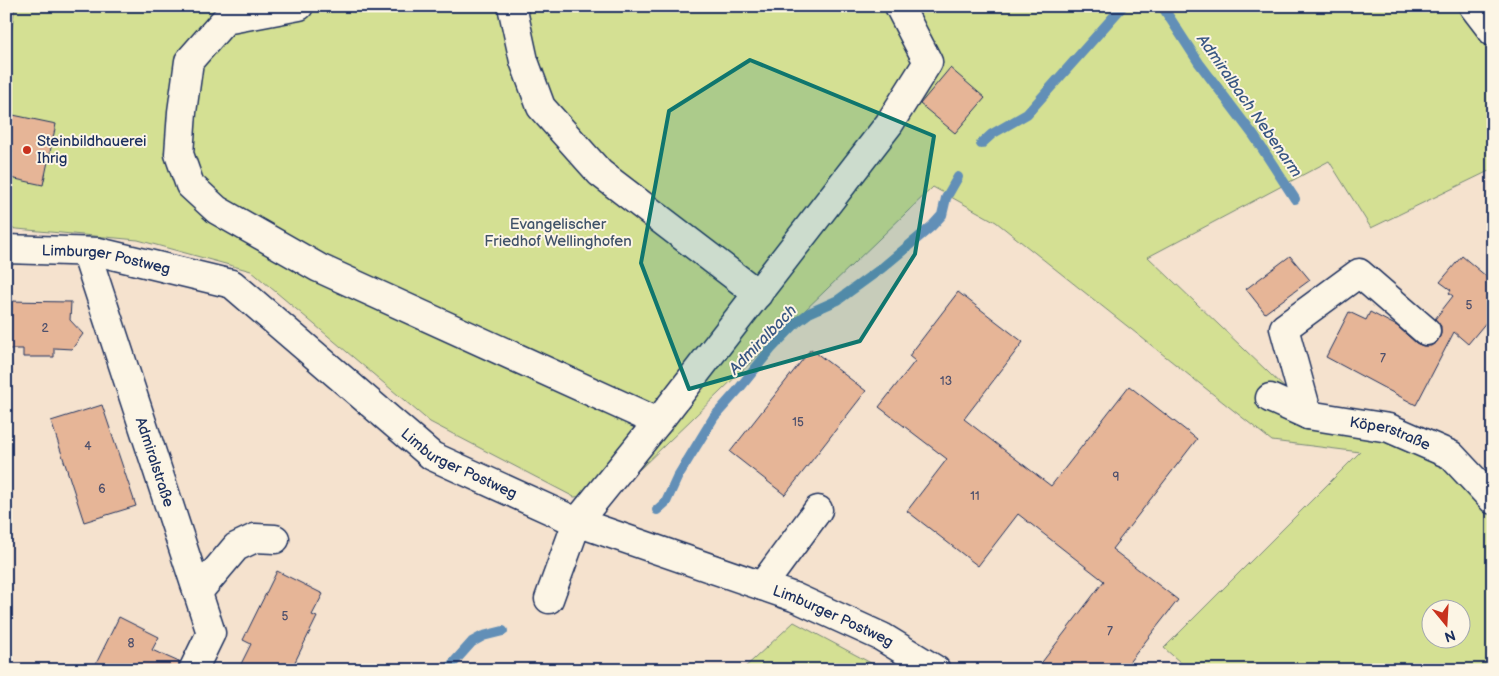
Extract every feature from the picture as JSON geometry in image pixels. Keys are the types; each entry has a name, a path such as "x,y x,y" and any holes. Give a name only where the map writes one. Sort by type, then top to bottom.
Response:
{"street":[{"path":"299,6 225,20 189,61 182,112 179,154 190,185 217,210 319,268 658,422"},
{"path":"512,6 524,62 541,107 600,173 758,294"},
{"path":"549,599 577,522 658,422 889,124 928,62 899,6"},
{"path":"1473,6 1493,32"},
{"name":"Limburger Postweg","path":"6,249 98,252 232,284 432,456 577,522 794,597 882,637 936,670"},
{"name":"Admiralstraße","path":"86,252 211,633 193,670"},
{"path":"1308,415 1284,328 1359,273 1426,331"},
{"name":"Köperstraße","path":"1270,398 1308,415 1389,428 1451,454 1493,500"},
{"path":"762,586 818,510"},
{"path":"198,592 236,547 255,538 275,538"}],"highlighted area":[{"path":"750,60 934,136 915,254 860,341 689,389 641,263 669,111"}],"green space":[{"name":"Evangelischer Friedhof Wellinghofen","path":"15,6 1463,6 1493,45 1493,169 1371,228 1329,161 1148,257 1316,418 1445,458 1493,509 1493,670 1189,670 1164,648 1360,452 1272,441 996,222 933,187 614,494 574,497 430,422 251,271 138,240 6,228 6,67"},
{"path":"794,622 884,670 742,670"}],"building":[{"path":"950,68 985,98 955,133 920,104"},
{"name":"Steinbildhauerei Ihrig","path":"13,115 56,124 43,185 6,177 12,150 7,149"},
{"path":"1290,256 1310,280 1265,313 1246,289"},
{"path":"1462,256 1493,282 1493,314 1468,344 1454,332 1416,405 1326,357 1349,312 1366,320 1370,312 1397,326 1416,343 1423,346 1431,346 1437,342 1441,334 1441,326 1435,319 1453,296 1449,293 1451,290 1440,282"},
{"path":"958,292 1023,342 964,419 1051,486 1129,386 1197,439 1112,549 1178,600 1123,670 1036,670 1104,581 1018,514 978,566 907,511 947,459 879,407 915,361 909,356"},
{"path":"6,301 71,302 70,320 83,334 72,349 54,348 54,357 23,357 23,349 6,349"},
{"path":"811,349 866,391 785,495 730,452"},
{"path":"102,405 136,506 84,522 51,421"},
{"path":"277,571 323,594 312,615 317,617 291,670 238,670 251,644 243,640"},
{"path":"119,617 159,637 152,650 179,662 178,670 93,670"}],"waterway":[{"name":"Admiralbach","path":"981,144 992,134 1027,114 1123,6"},
{"name":"Admiralbach Nebenarm","path":"1162,6 1199,63 1254,136 1295,199"},
{"name":"Admiralbach","path":"657,510 666,502 678,476 714,417 771,349 797,322 809,313 838,300 882,268 932,226 942,215 946,198 958,177"},
{"name":"Admiralbach","path":"447,670 472,642 483,636 503,631"}],"place":[{"name":"Steinbildhauerei Ihrig","path":"27,150"}]}
